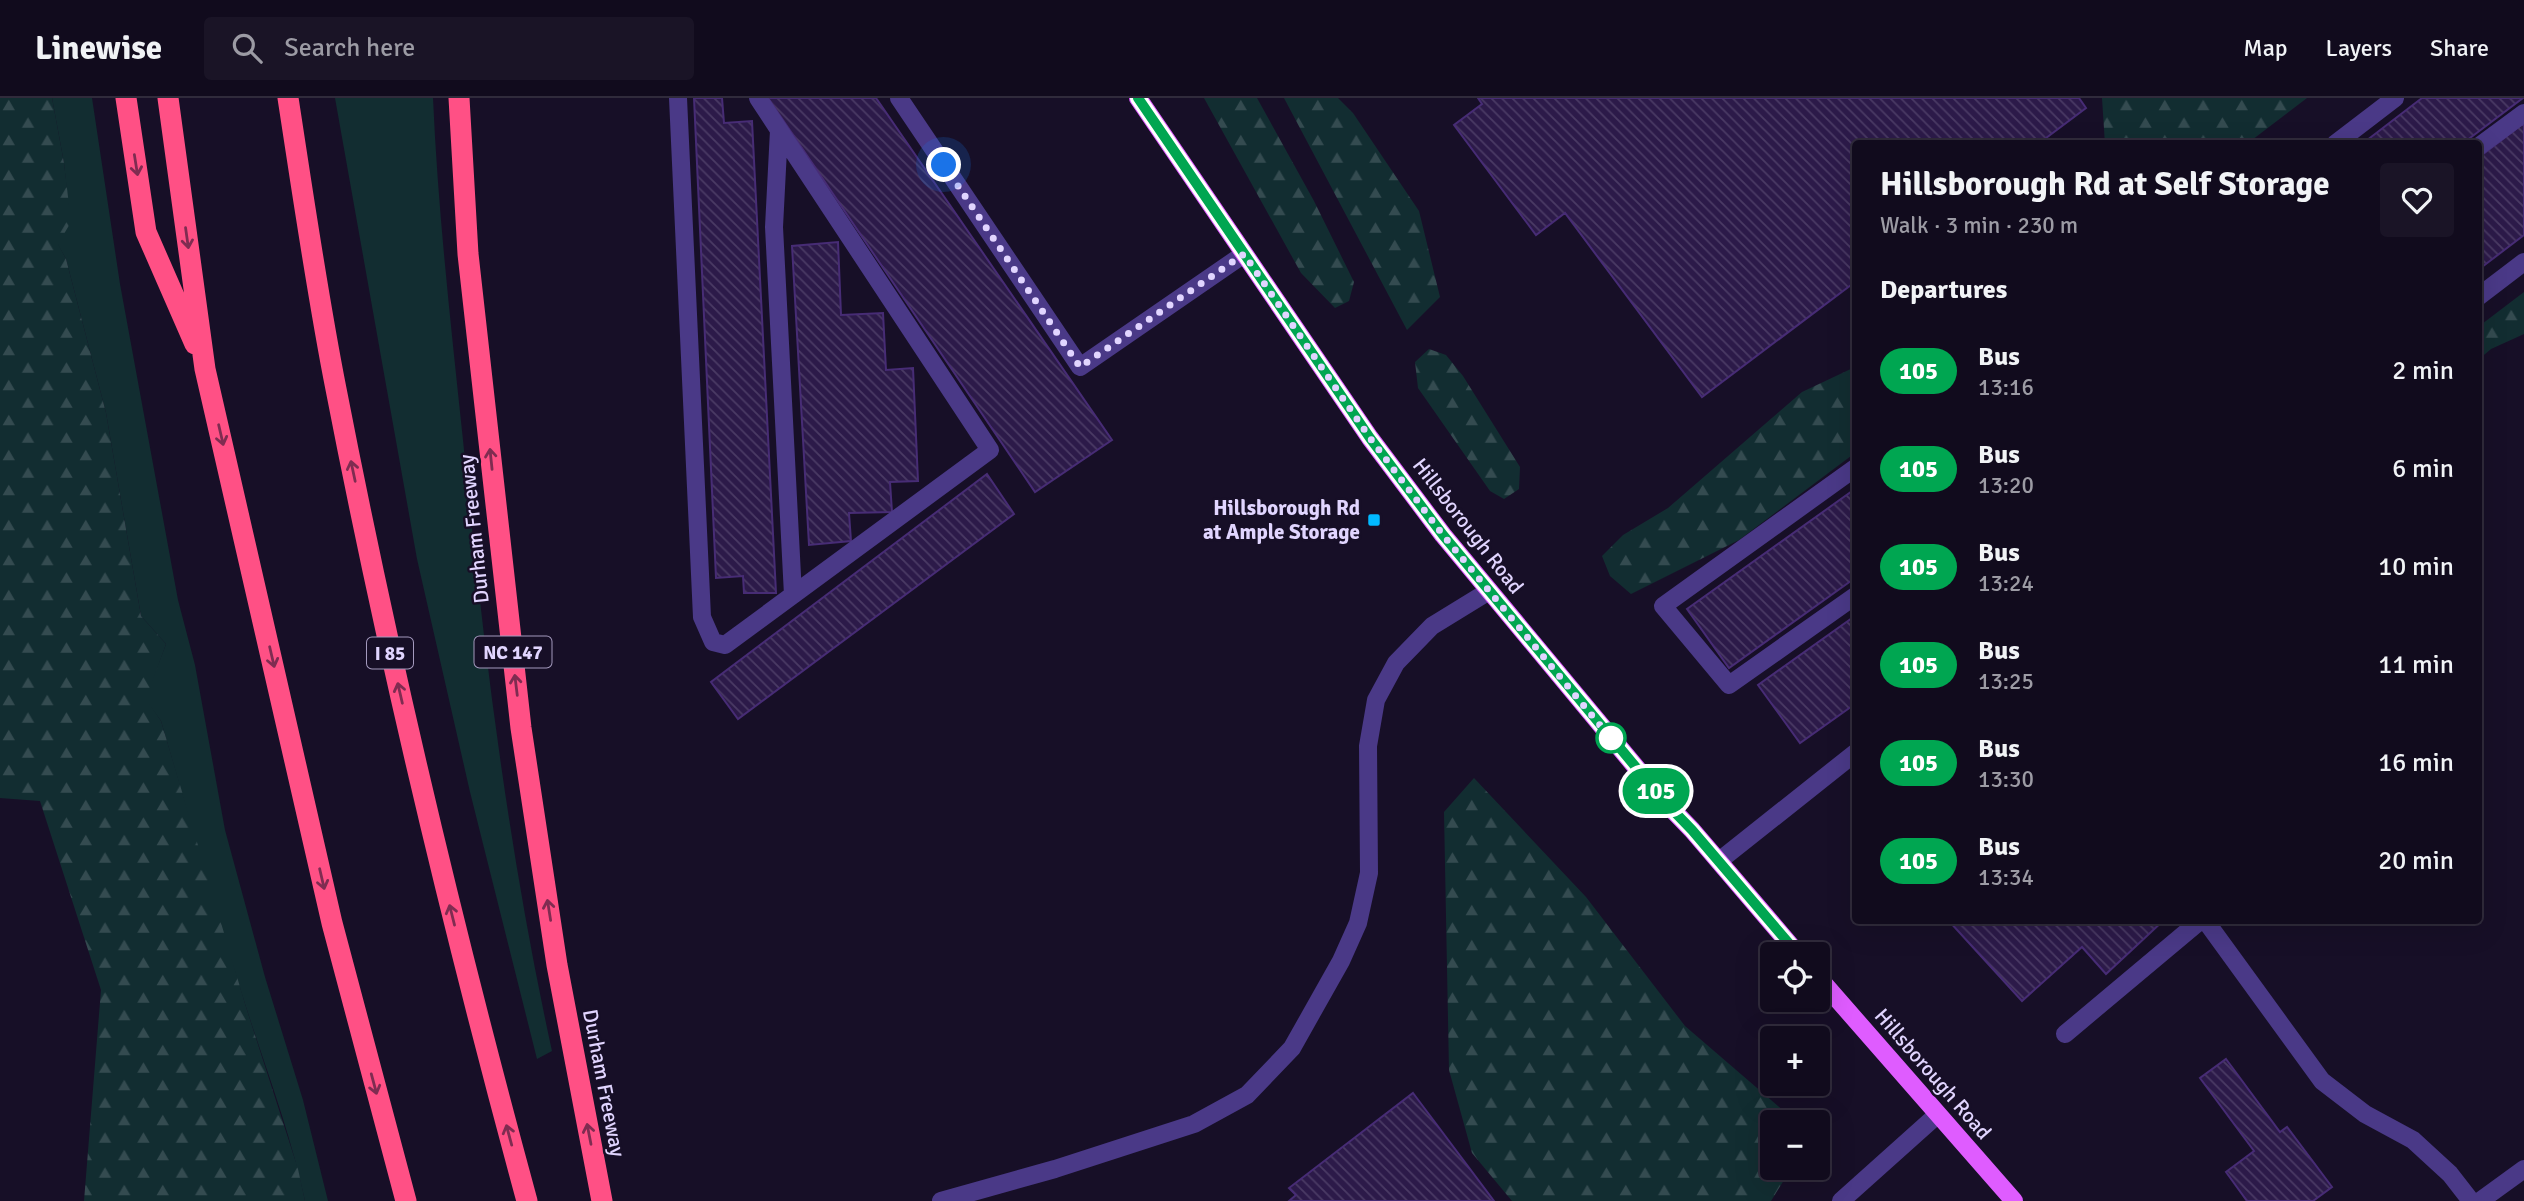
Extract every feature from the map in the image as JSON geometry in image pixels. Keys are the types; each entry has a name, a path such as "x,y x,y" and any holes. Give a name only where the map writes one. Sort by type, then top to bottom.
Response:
{"highway":[{"path":"126,98 146,232 205,369"},
{"path":"168,98 205,369 332,923 406,1201"},
{"name":"I 85","path":"288,98 335,387 391,660 451,908 527,1201"},
{"name":"Durham Freeway","path":"459,98 468,254 521,728 557,965 602,1201"}],"main road":[{"name":"Hillsborough Road","path":"1138,98 1370,438 1443,535 1664,801 1788,942"},
{"name":"Hillsborough Road","path":"1830,991 2014,1201"}],"street":[{"path":"678,98 702,617 713,642 725,645 990,450 758,98"},
{"path":"899,98 1080,367 1244,254"},
{"path":"2340,140 2395,98"},
{"path":"2482,144 2524,113"},
{"path":"779,130 774,226 793,595"},
{"path":"2482,294 2524,262"},
{"path":"1852,470 1663,606 1728,685 1852,598"},
{"path":"941,1201 1055,1169 1194,1124 1248,1095 1292,1048 1341,961 1358,923 1369,873 1368,746 1376,700 1396,663 1432,626 1489,591"},
{"path":"1719,861 1852,755"},
{"path":"2064,1034 2198,924"},
{"path":"2206,924 2322,1081 2365,1114 2413,1140 2450,1174 2471,1201"},
{"path":"1841,1201 1937,1115"},
{"path":"2480,1201 2524,1169"}],"green space":[{"path":"0,98 52,98 71,222 58,244 66,259 106,413 141,616 166,644 146,699 161,721 246,1007 298,1169 305,1201 84,1201 101,990 40,801 0,798"},
{"path":"52,98 92,98 120,284 178,600 195,665 225,830 265,977 303,1100 328,1201 305,1201 286,1128 235,972 161,721 145,699 166,644 141,616 106,413 66,259 57,243 70,222 64,163"},
{"path":"335,98 433,98 445,269 488,670 522,900 552,1051 537,1059 470,792 417,559"},
{"path":"1204,98 1257,98 1314,201 1354,282 1349,301 1335,308 1301,273"},
{"path":"1284,98 1338,98 1353,113 1419,211 1440,297 1407,330"},
{"path":"2102,98 2307,98 2252,140 2105,140"},
{"path":"2524,292 2524,334 2491,349 2482,357 2482,324"},
{"path":"1429,349 1446,355 1463,376 1520,467 1519,489 1504,499 1490,491 1418,388 1415,362"},
{"path":"1852,368 1852,455 1739,540 1631,594 1610,576 1602,556 1623,535 1668,508 1802,392"},
{"path":"1474,778 1586,897 1685,1026 1760,1091 1760,1096 1766,1096 1783,1110 1760,1110 1760,1180 1784,1180 1771,1201 1512,1201 1472,1153 1449,1070 1444,812"}],"building":[{"path":"694,98 722,98 724,123 752,121 776,593 744,593 743,576 716,578"},
{"path":"768,98 876,98 1112,440 1035,492"},
{"path":"1478,98 2079,98 2086,108 2043,140 1852,140 1852,284 1702,397 1565,213 1536,235 1454,125 1482,104"},
{"path":"2422,98 2523,98 2467,140 2367,140"},
{"path":"2524,123 2524,235 2482,267 2482,155"},
{"path":"838,242 841,315 883,313 886,370 913,368 918,481 890,482 892,512 849,513 851,541 809,545 792,246"},
{"path":"987,474 1014,514 738,719 711,682"},
{"path":"1852,491 1852,580 1729,668 1687,609"},
{"path":"1852,618 1852,706 1800,743 1758,685"},
{"path":"1952,924 2160,924 2106,974 2082,947 2022,1001"},
{"path":"2226,1059 2280,1132 2287,1127 2332,1187 2313,1201 2247,1201 2226,1172 2254,1151 2200,1078"},
{"path":"1413,1093 1494,1201 1289,1201 1296,1195 1289,1188"}],"bus line":[{"name":"105","path":"1138,98 1370,438 1443,535 1545,661 1788,942"}],"place":[{"name":"Hillsborough Rd at Ample Storage","path":"1374,520"}],"route":[{"path":"944,165 1080,367 1244,254 1370,438 1443,535 1613,741 1611,738"}]}
